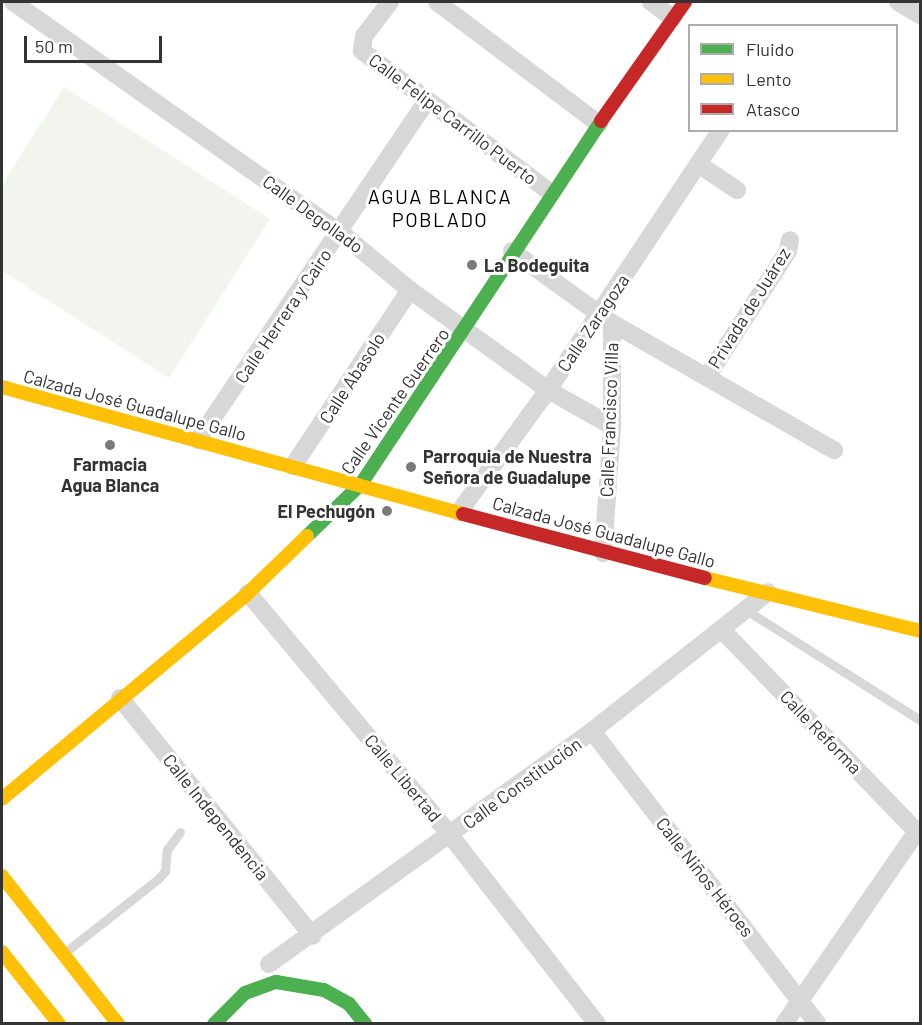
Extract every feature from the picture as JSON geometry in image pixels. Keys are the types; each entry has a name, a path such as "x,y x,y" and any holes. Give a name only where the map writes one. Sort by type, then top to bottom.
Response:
{"main road":[{"name":"Calle Vicente Guerrero","path":"2,799 248,593 361,484 465,330 550,192 685,2"},
{"name":"Calzada José Guadalupe Gallo","path":"2,387 603,552 921,630"},
{"path":"2,876 118,1023"},
{"path":"2,952 58,1022"},
{"path":"214,1023 245,993 276,982 324,990 349,1004 365,1023"},
{"path":"233,1023 248,1012"}],"street":[{"name":"Calle Degollado","path":"14,2 340,232 410,290 548,390 612,426"},
{"name":"Calle Felipe Carrillo Puerto","path":"390,2 360,45 426,102 550,192"},
{"path":"436,2 599,124"},
{"path":"651,2 673,18"},
{"path":"898,2 921,15"},
{"name":"Calle Herrera y Cairo","path":"198,440 426,102"},
{"name":"Calle Zaragoza","path":"459,512 548,390 606,318 720,132"},
{"path":"698,164 738,190"},
{"name":"Privada de Juárez","path":"707,377 788,251 790,240"},
{"path":"512,251 606,318 834,450"},
{"name":"Calle Abasolo","path":"294,466 410,290"},
{"name":"Calle Francisco Villa","path":"603,552 612,426 606,318"},
{"name":"Calle Constitución","path":"269,964 313,936 592,731 768,592"},
{"name":"Calle Libertad","path":"248,593 450,835 588,1019"},
{"name":"Calle Reforma","path":"722,630 919,830"},
{"name":"Calle Independencia","path":"120,698 313,936"},
{"name":"Calle Niños Héroes","path":"592,731 818,1023"},
{"path":"784,1023 919,830"}],"lane":[{"path":"746,610 921,720"},
{"path":"63,954 158,879 165,871 167,850 180,832"}],"shaded area":[{"path":"64,87 270,219 169,378 2,271 2,185"}],"traffic: fast":[{"path":"307,536 361,484 601,121"},
{"path":"214,1024 245,993 276,982 324,990 349,1004 365,1024"}],"traffic: slow":[{"path":"2,387 463,514"},
{"path":"2,799 248,593 307,536"},
{"path":"705,578 920,631"},
{"path":"2,876 118,1024"},
{"path":"2,952 59,1024"}],"traffic: jam":[{"path":"601,121 685,2"},
{"path":"463,514 705,578"}],"place":[{"name":"La Bodeguita","path":"472,265"},
{"name":"Farmacia Agua Blanca","path":"110,445"},
{"name":"Parroquia de Nuestra Señora de Guadalupe","path":"411,467"},
{"name":"El Pechugón","path":"387,511"}],"district":[{"name":"AGUA BLANCA POBLADO","path":"440,208"}]}
